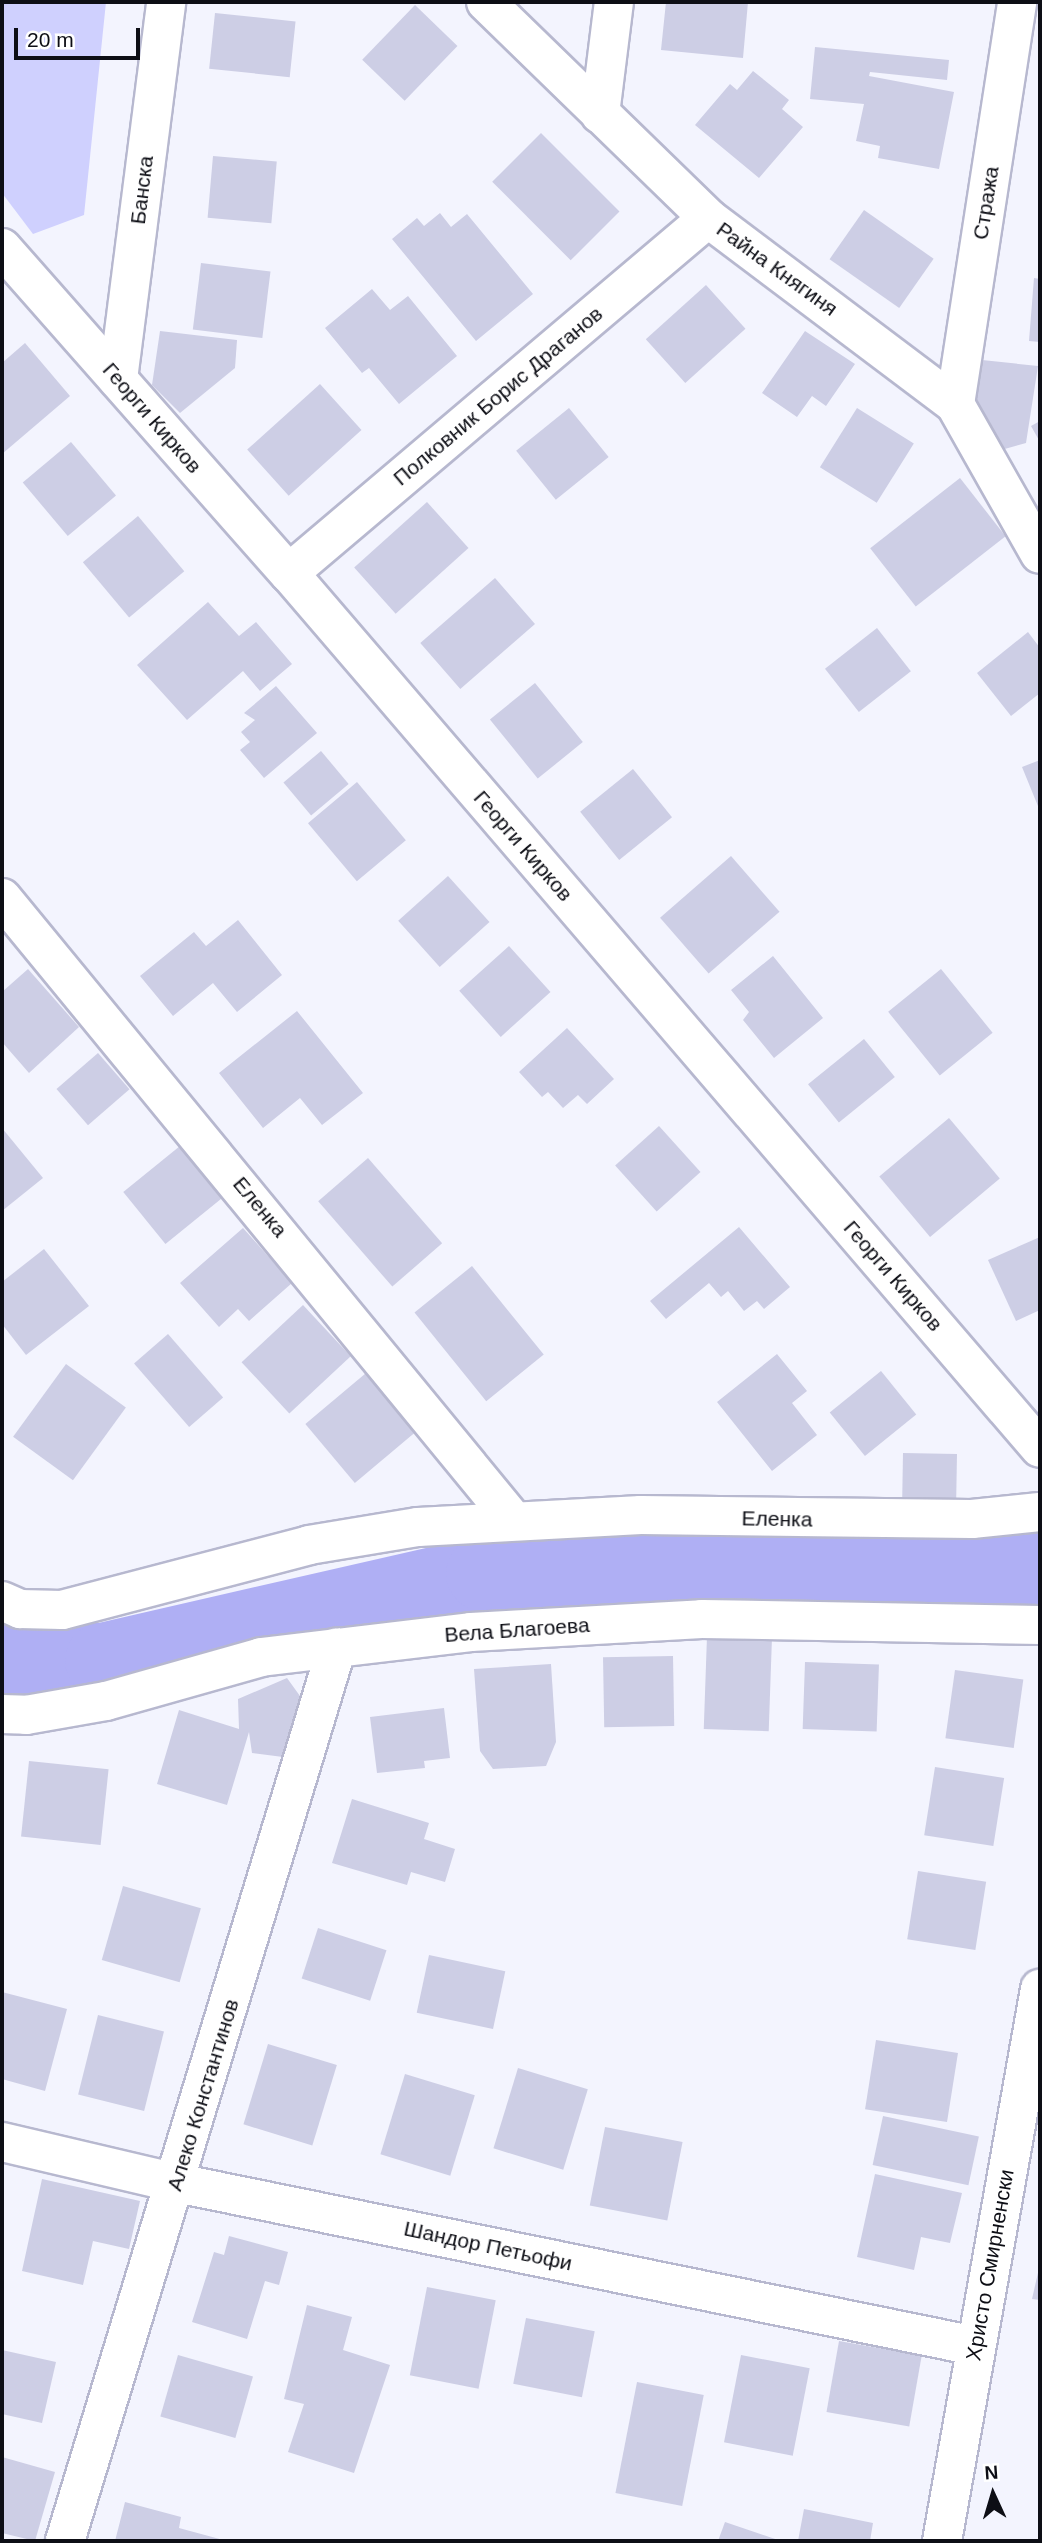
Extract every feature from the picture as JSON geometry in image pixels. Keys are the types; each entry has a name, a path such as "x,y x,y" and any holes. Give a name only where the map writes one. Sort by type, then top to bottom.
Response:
{"street":[{"name":"Банска","path":"118,379 166,2"},
{"name":"Райна Княгиня","path":"486,2 708,218 955,404 1040,554"},
{"path":"600,114 614,2"},
{"name":"Стража","path":"955,404 1017,2"},
{"name":"Полковник Борис Драганов","path":"289,573 708,218"},
{"name":"Георги Кирков","path":"2,248 289,573 1040,1448"},
{"name":"Еленка","path":"2,898 513,1520"},
{"name":"Еленка","path":"2,1601 20,1609 62,1610 309,1545 418,1527 641,1515 972,1519 1040,1512"},
{"name":"Вела Благоева","path":"2,1714 106,1701 261,1657 471,1632 702,1619 1040,1625"},
{"name":"Алеко Константинов","path":"65,2541 177,2183 337,1647"},
{"name":"Христо Смирненски","path":"942,2541 1040,1989"},
{"name":"Шандор Петьофи","path":"2,2142 177,2183 975,2346"}],"shaded area":[{"path":"2,2 106,2 84,215 33,234 2,193"}],"building":[{"path":"666,2 748,2 743,58 661,50"},
{"path":"415,5 457,46 405,101 362,60"},
{"path":"215,13 296,21 290,77 209,69"},
{"path":"815,47 949,60 947,80 870,72 869,76 954,92 939,169 878,158 880,146 856,141 864,104 810,99"},
{"path":"753,71 789,100 782,109 803,127 759,178 695,125 730,84 737,90"},
{"path":"541,133 619,211 571,260 492,182"},
{"path":"213,156 277,162 271,223 208,218"},
{"path":"864,210 934,259 899,308 830,259"},
{"path":"440,213 451,227 467,214 533,294 476,341 392,239 417,218 424,226"},
{"path":"201,263 270,272 262,338 193,330"},
{"path":"1034,278 1040,279 1040,342 1029,341"},
{"path":"706,285 745,329 685,383 646,339"},
{"path":"372,289 390,310 408,296 457,356 399,404 369,368 362,373 325,328"},
{"path":"160,331 237,340 235,368 180,413 152,385"},
{"path":"805,331 855,364 826,406 812,396 797,417 762,393"},
{"path":"25,343 70,396 2,454 2,363"},
{"path":"982,360 1038,366 1026,443 1001,450 975,409"},
{"path":"320,384 361,430 289,496 247,450"},
{"path":"569,408 609,457 556,500 516,451"},
{"path":"857,408 914,444 877,503 820,467"},
{"path":"1040,421 1040,442 1031,426"},
{"path":"71,442 116,496 68,536 23,482"},
{"path":"960,478 1006,536 916,606 870,548"},
{"path":"427,502 468,548 396,614 354,568"},
{"path":"138,516 184,571 129,617 83,562"},
{"path":"495,578 535,624 460,689 420,643"},
{"path":"208,602 239,636 256,622 292,664 260,691 243,671 187,720 137,665"},
{"path":"877,628 911,671 859,712 825,669"},
{"path":"1028,632 1040,648 1040,693 1011,716 977,673"},
{"path":"535,683 583,742 538,779 490,720"},
{"path":"276,686 317,733 264,778 240,750 250,742 241,732 255,720 244,713"},
{"path":"321,751 349,784 311,815 283,782"},
{"path":"1040,760 1040,811 1022,767"},
{"path":"633,769 672,817 619,860 580,812"},
{"path":"357,782 406,840 357,881 308,823"},
{"path":"731,856 780,912 709,974 660,918"},
{"path":"448,876 489,922 440,967 398,921"},
{"path":"238,920 282,975 237,1012 213,983 173,1016 140,976 194,932 206,946"},
{"path":"509,946 550,992 501,1037 459,991"},
{"path":"773,956 823,1018 774,1058 743,1020 749,1012 731,990"},
{"path":"28,969 79,1027 29,1073 2,1042 2,992"},
{"path":"941,969 993,1033 940,1076 888,1012"},
{"path":"297,1011 363,1093 322,1125 300,1098 263,1128 219,1073"},
{"path":"567,1028 614,1079 587,1104 578,1095 563,1108 548,1092 542,1097 519,1072"},
{"path":"864,1039 895,1077 839,1122 808,1084"},
{"path":"98,1053 129,1089 88,1125 56,1089"},
{"path":"949,1118 1000,1179 930,1237 879,1176"},
{"path":"659,1126 700,1172 657,1212 615,1165"},
{"path":"2,1128 43,1178 2,1211"},
{"path":"180,1146 222,1198 165,1244 123,1192"},
{"path":"368,1158 442,1243 392,1287 318,1201"},
{"path":"739,1227 790,1287 764,1309 757,1301 744,1311 728,1291 721,1297 709,1283 666,1319 650,1301"},
{"path":"243,1228 292,1283 249,1321 238,1309 219,1327 180,1283"},
{"path":"1040,1237 1040,1310 1016,1321 988,1260"},
{"path":"44,1249 89,1306 26,1355 2,1324 2,1282"},
{"path":"472,1266 544,1355 486,1401 414,1313"},
{"path":"303,1305 351,1356 289,1413 242,1362"},
{"path":"168,1334 223,1397 189,1427 134,1364"},
{"path":"777,1354 807,1391 792,1403 817,1435 772,1471 717,1402"},
{"path":"66,1364 126,1407 73,1480 13,1437"},
{"path":"372,1368 421,1427 355,1483 305,1424"},
{"path":"881,1371 916,1415 865,1456 830,1413"},
{"path":"903,1453 957,1454 956,1505 902,1504"},
{"path":"707,1636 772,1638 769,1731 704,1729"},
{"path":"673,1656 674,1726 604,1727 603,1657"},
{"path":"805,1662 879,1665 877,1732 803,1729"},
{"path":"551,1664 556,1742 546,1766 493,1769 480,1751 474,1669"},
{"path":"955,1670 1023,1680 1014,1748 945,1738"},
{"path":"287,1678 300,1696 283,1757 252,1753 249,1732 227,1805 157,1784 179,1710 239,1729 238,1699"},
{"path":"444,1708 450,1758 424,1761 425,1768 377,1773 370,1717"},
{"path":"29,1761 109,1769 101,1845 21,1837"},
{"path":"935,1767 1004,1778 993,1846 924,1835"},
{"path":"352,1799 429,1823 424,1839 455,1849 445,1882 411,1872 407,1885 332,1863"},
{"path":"918,1871 986,1882 975,1950 907,1939"},
{"path":"123,1886 201,1908 180,1982 102,1960"},
{"path":"318,1928 386,1950 370,2001 302,1978"},
{"path":"429,1955 505,1971 493,2029 417,2013"},
{"path":"2,1992 67,2009 45,2091 2,2079"},
{"path":"98,2015 164,2031 144,2111 78,2095"},
{"path":"876,2040 958,2053 947,2122 865,2109"},
{"path":"268,2044 337,2065 312,2145 243,2124"},
{"path":"518,2068 588,2089 563,2170 493,2148"},
{"path":"405,2074 475,2095 450,2176 380,2154"},
{"path":"883,2116 979,2136 968,2185 873,2165"},
{"path":"605,2127 683,2142 667,2221 590,2206"},
{"path":"875,2174 962,2193 950,2243 921,2237 914,2270 857,2257"},
{"path":"42,2179 140,2201 129,2249 93,2241 83,2285 22,2271"},
{"path":"229,2236 288,2252 279,2285 265,2281 247,2339 192,2322 214,2252 224,2255"},
{"path":"1040,2264 1040,2300 1032,2299"},
{"path":"427,2287 496,2300 479,2389 410,2375"},
{"path":"307,2305 352,2317 343,2350 390,2365 354,2473 288,2452 304,2404 284,2399"},
{"path":"526,2318 595,2331 582,2397 513,2384"},
{"path":"839,2341 922,2356 909,2426 826,2412"},
{"path":"2,2350 56,2362 42,2423 2,2414"},
{"path":"178,2355 253,2376 235,2438 160,2417"},
{"path":"741,2355 810,2368 793,2456 724,2442"},
{"path":"637,2382 704,2395 682,2506 615,2493"},
{"path":"2,2457 55,2472 35,2541 2,2533"},
{"path":"125,2502 181,2517 179,2528 227,2541 115,2541"},
{"path":"804,2509 873,2523 870,2541 798,2541"},
{"path":"725,2522 781,2541 718,2541"}],"waterway":[{"path":"2,1659 102,1660 483,1573 1040,1569"}]}
